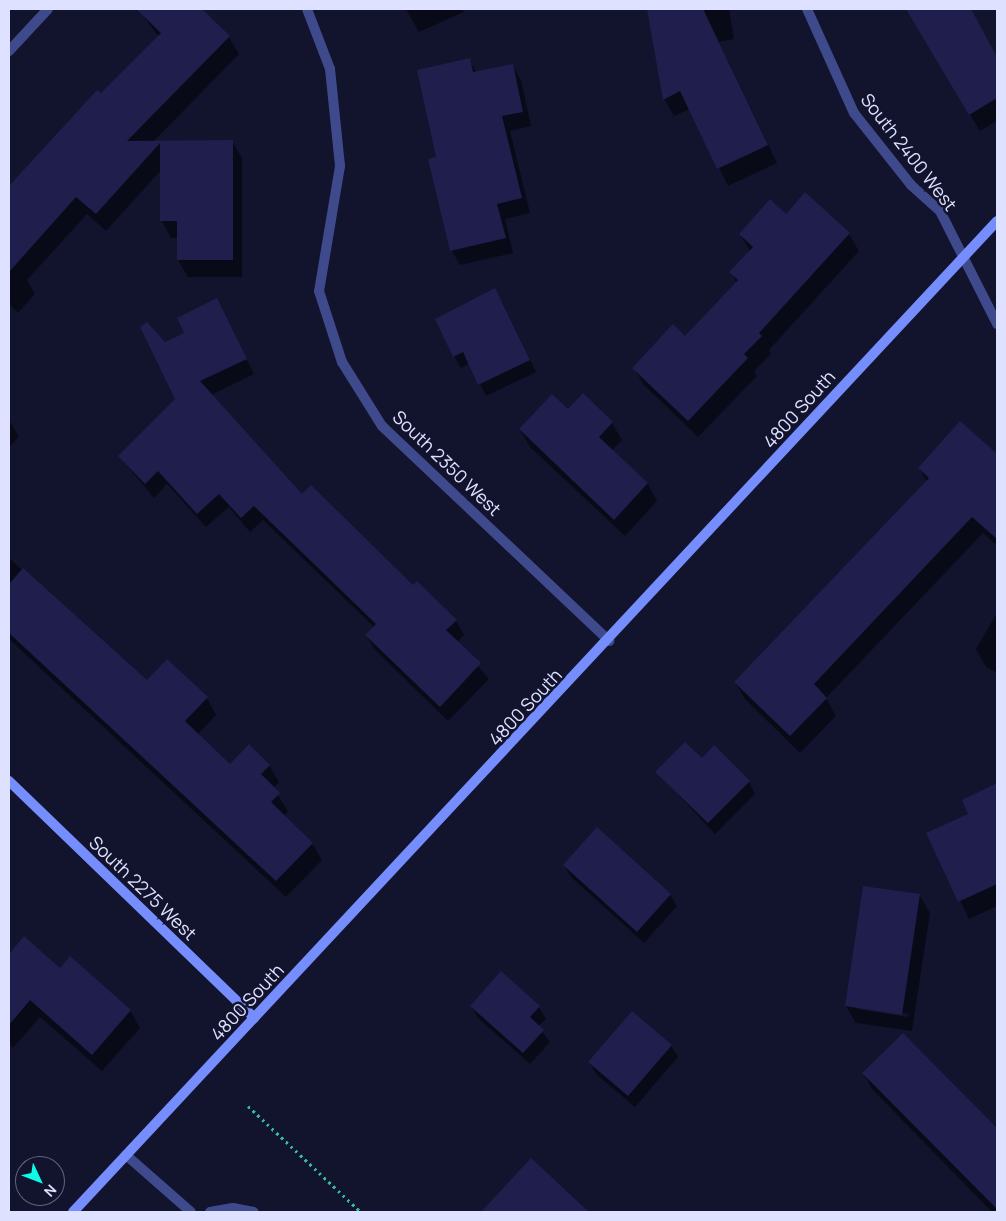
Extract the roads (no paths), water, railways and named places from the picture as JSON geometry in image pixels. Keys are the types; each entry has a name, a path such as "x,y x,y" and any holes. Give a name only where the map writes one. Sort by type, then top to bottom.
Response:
{"main road":[{"name":"4800 South","path":"73,1212 609,641 997,221"},
{"name":"South 2275 West","path":"9,781 254,1018"}],"street":[{"path":"9,51 48,9"},
{"name":"South 2350 West","path":"307,9 331,79 340,166 319,291 342,362 382,426 609,641"},
{"name":"South 2400 West","path":"807,9 854,113 911,185 940,211 961,260"},
{"path":"961,260 997,324"},
{"path":"126,1155 191,1212"},
{"path":"210,1212 233,1208 254,1212"}]}
